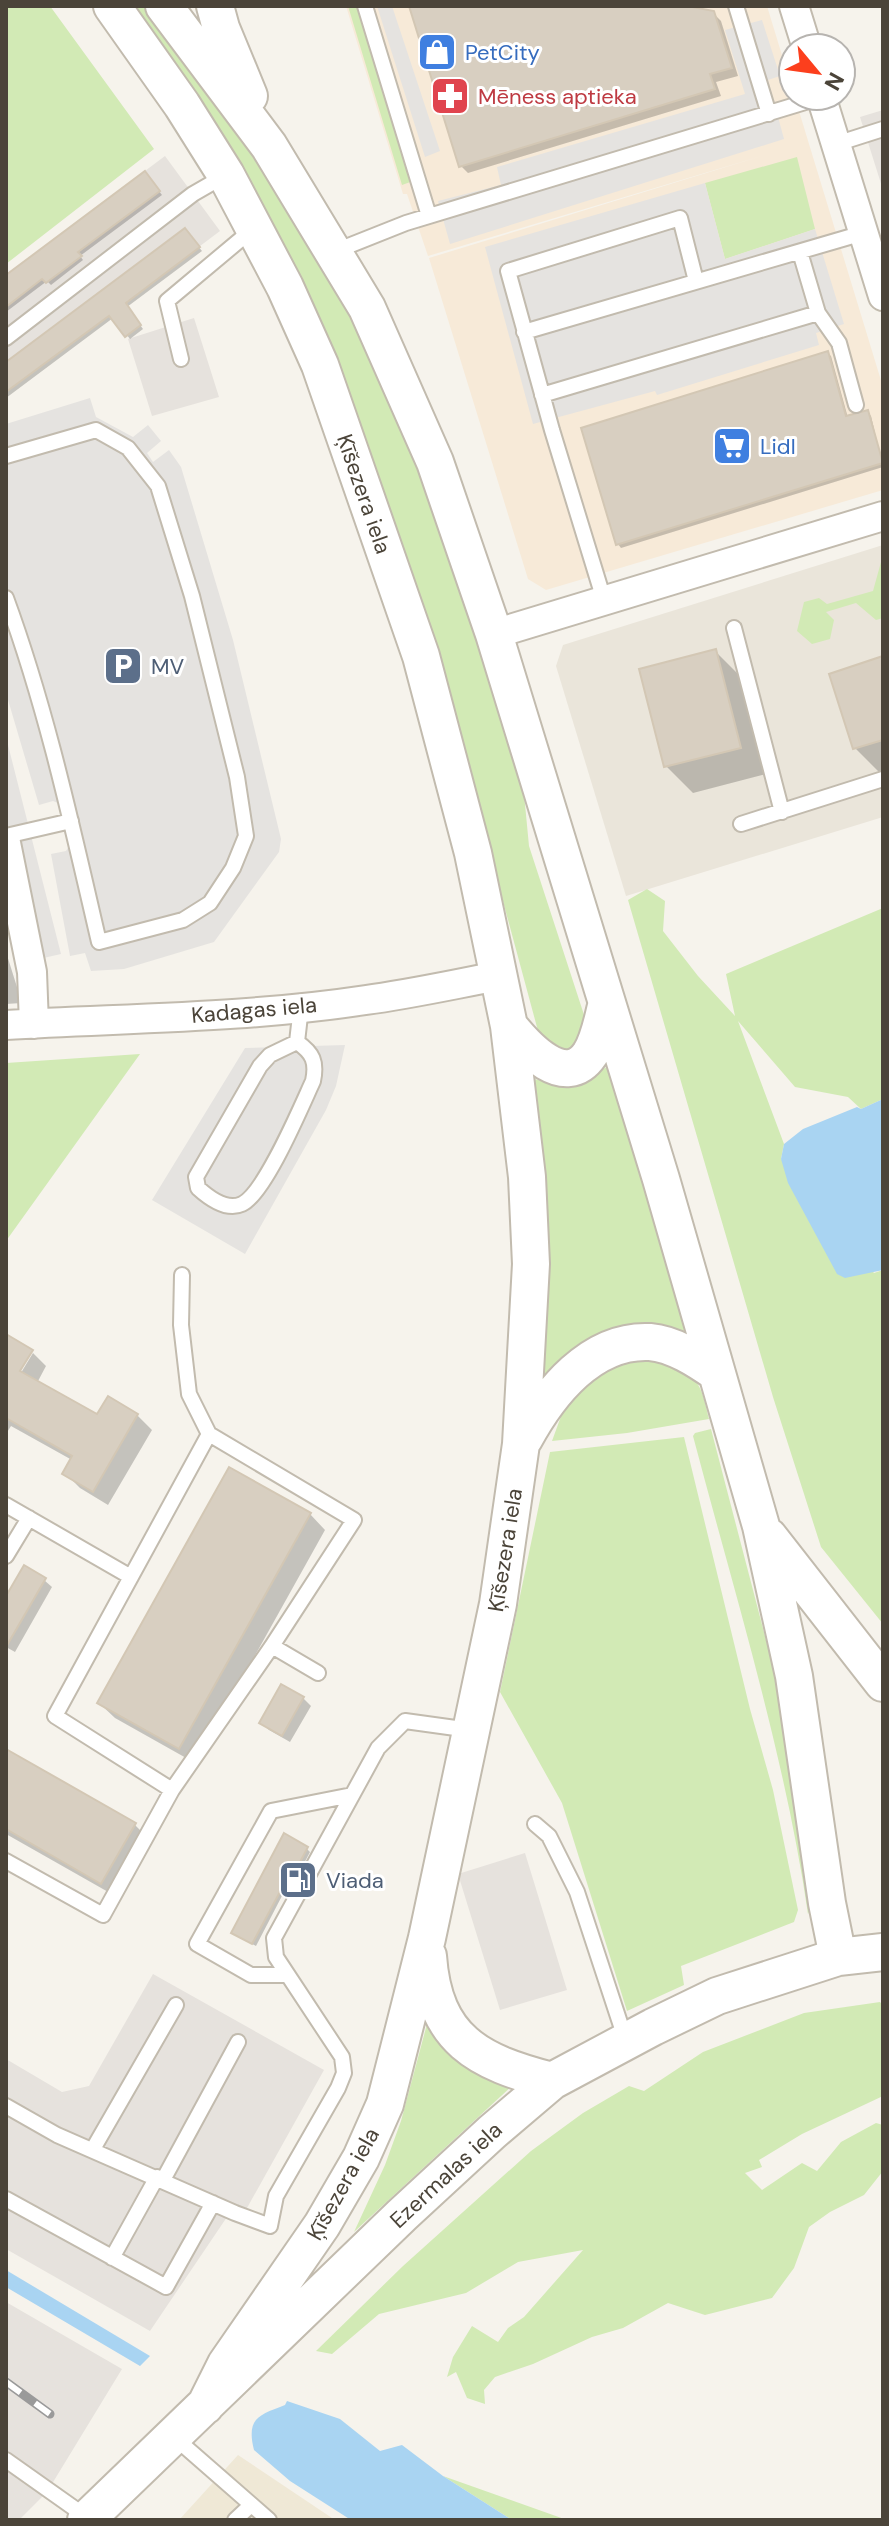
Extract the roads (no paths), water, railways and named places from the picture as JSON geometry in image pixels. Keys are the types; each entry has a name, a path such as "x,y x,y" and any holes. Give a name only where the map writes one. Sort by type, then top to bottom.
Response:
{"street":[{"name":"Ķīšezera iela","path":"112,6 182,105 226,175 285,287 320,365 421,656 473,853 509,1026 519,1090 531,1264 521,1444 498,1604 427,1938 385,2104 361,2158 315,2236 226,2364 205,2406"},
{"path":"164,6 269,146 367,308 435,462 494,634 665,1190 761,1526 794,1676 827,1903 838,1957"},
{"path":"215,6 269,146"},
{"path":"794,6 802,32"},
{"path":"826,112 883,296"},
{"path":"494,634 883,516"},
{"path":"6,843 32,972 34,1024"},
{"name":"Kadagas iela","path":"6,1025 101,1022 301,1007 367,1000 499,976"},
{"path":"509,1026 526,1046 548,1064 561,1068 578,1066 588,1057 596,1042 606,1006"},
{"name":"Ķīšezera iela","path":"521,1444 540,1409 567,1378 599,1355 626,1344 652,1342 693,1356 717,1373"},
{"path":"761,1526 883,1683"},
{"name":"Ķīšezera iela","path":"427,1938 430,1980 441,2011 456,2035 477,2055 515,2072 552,2081"},
{"name":"Ezermalas iela","path":"87,2519 402,2215 552,2081 717,1996 838,1957 883,1952"}],"lane":[{"path":"365,6 429,216"},
{"path":"736,6 769,114"},
{"path":"333,252 429,216 777,111"},
{"path":"836,144 883,129"},
{"path":"6,338 193,194 226,175"},
{"path":"604,600 508,271 680,218 696,281"},
{"path":"181,359 167,301 255,227"},
{"path":"524,332 863,233"},
{"path":"800,252 818,313 839,343 856,405"},
{"path":"542,395 818,313"},
{"path":"6,456 96,430 128,448 158,486 192,596 237,777 246,836 233,868 210,903 183,920 99,942 54,749 6,598"},
{"path":"734,628 782,812"},
{"path":"741,824 883,779"},
{"path":"6,836 71,821"},
{"path":"297,1042 301,1007"},
{"path":"297,1042 309,1050 316,1065 313,1081 259,1190 241,1205 227,1206 209,1198 198,1188 196,1177 260,1066 270,1055 297,1042"},
{"path":"6,1861 103,1915 172,1790 272,1646 354,1520 209,1434 189,1394 181,1325 182,1275"},
{"path":"172,1790 55,1716 209,1434"},
{"path":"6,1505 131,1577"},
{"path":"6,1556 29,1518"},
{"path":"272,1646 318,1673"},
{"path":"6,2106 57,2135 270,2226 276,2196 344,2073 342,2057 276,1957 274,1938 378,1748 405,1721 472,1730"},
{"path":"286,1975 251,1975 197,1944 271,1811 352,1795"},
{"path":"535,1824 549,1836 577,1892 626,2042"},
{"path":"93,2149 176,2005"},
{"path":"112,2258 238,2042"},
{"path":"6,2199 166,2287 213,2203"},
{"path":"174,2437 269,2520"},
{"path":"6,2460 87,2519"},
{"path":"235,2520 251,2505"}],"water":[{"path":"883,1099 883,1270 845,1278 837,1274 788,1183 781,1159 784,1144 803,1129"},
{"path":"6,2270 150,2356 140,2366 6,2287"},
{"path":"287,2401 340,2419 380,2451 402,2445 443,2476 512,2520 351,2520 290,2481 254,2450 253,2424 262,2415 285,2405"}],"railway":[{"path":"6,2382 50,2414"}],"place":[{"name":"PetCity","path":"437,52"},
{"name":"Mēness aptieka","path":"450,96"},
{"name":"Lidl","path":"732,446"},
{"name":"MV","path":"123,666"},
{"name":"Viada","path":"298,1880"}]}
